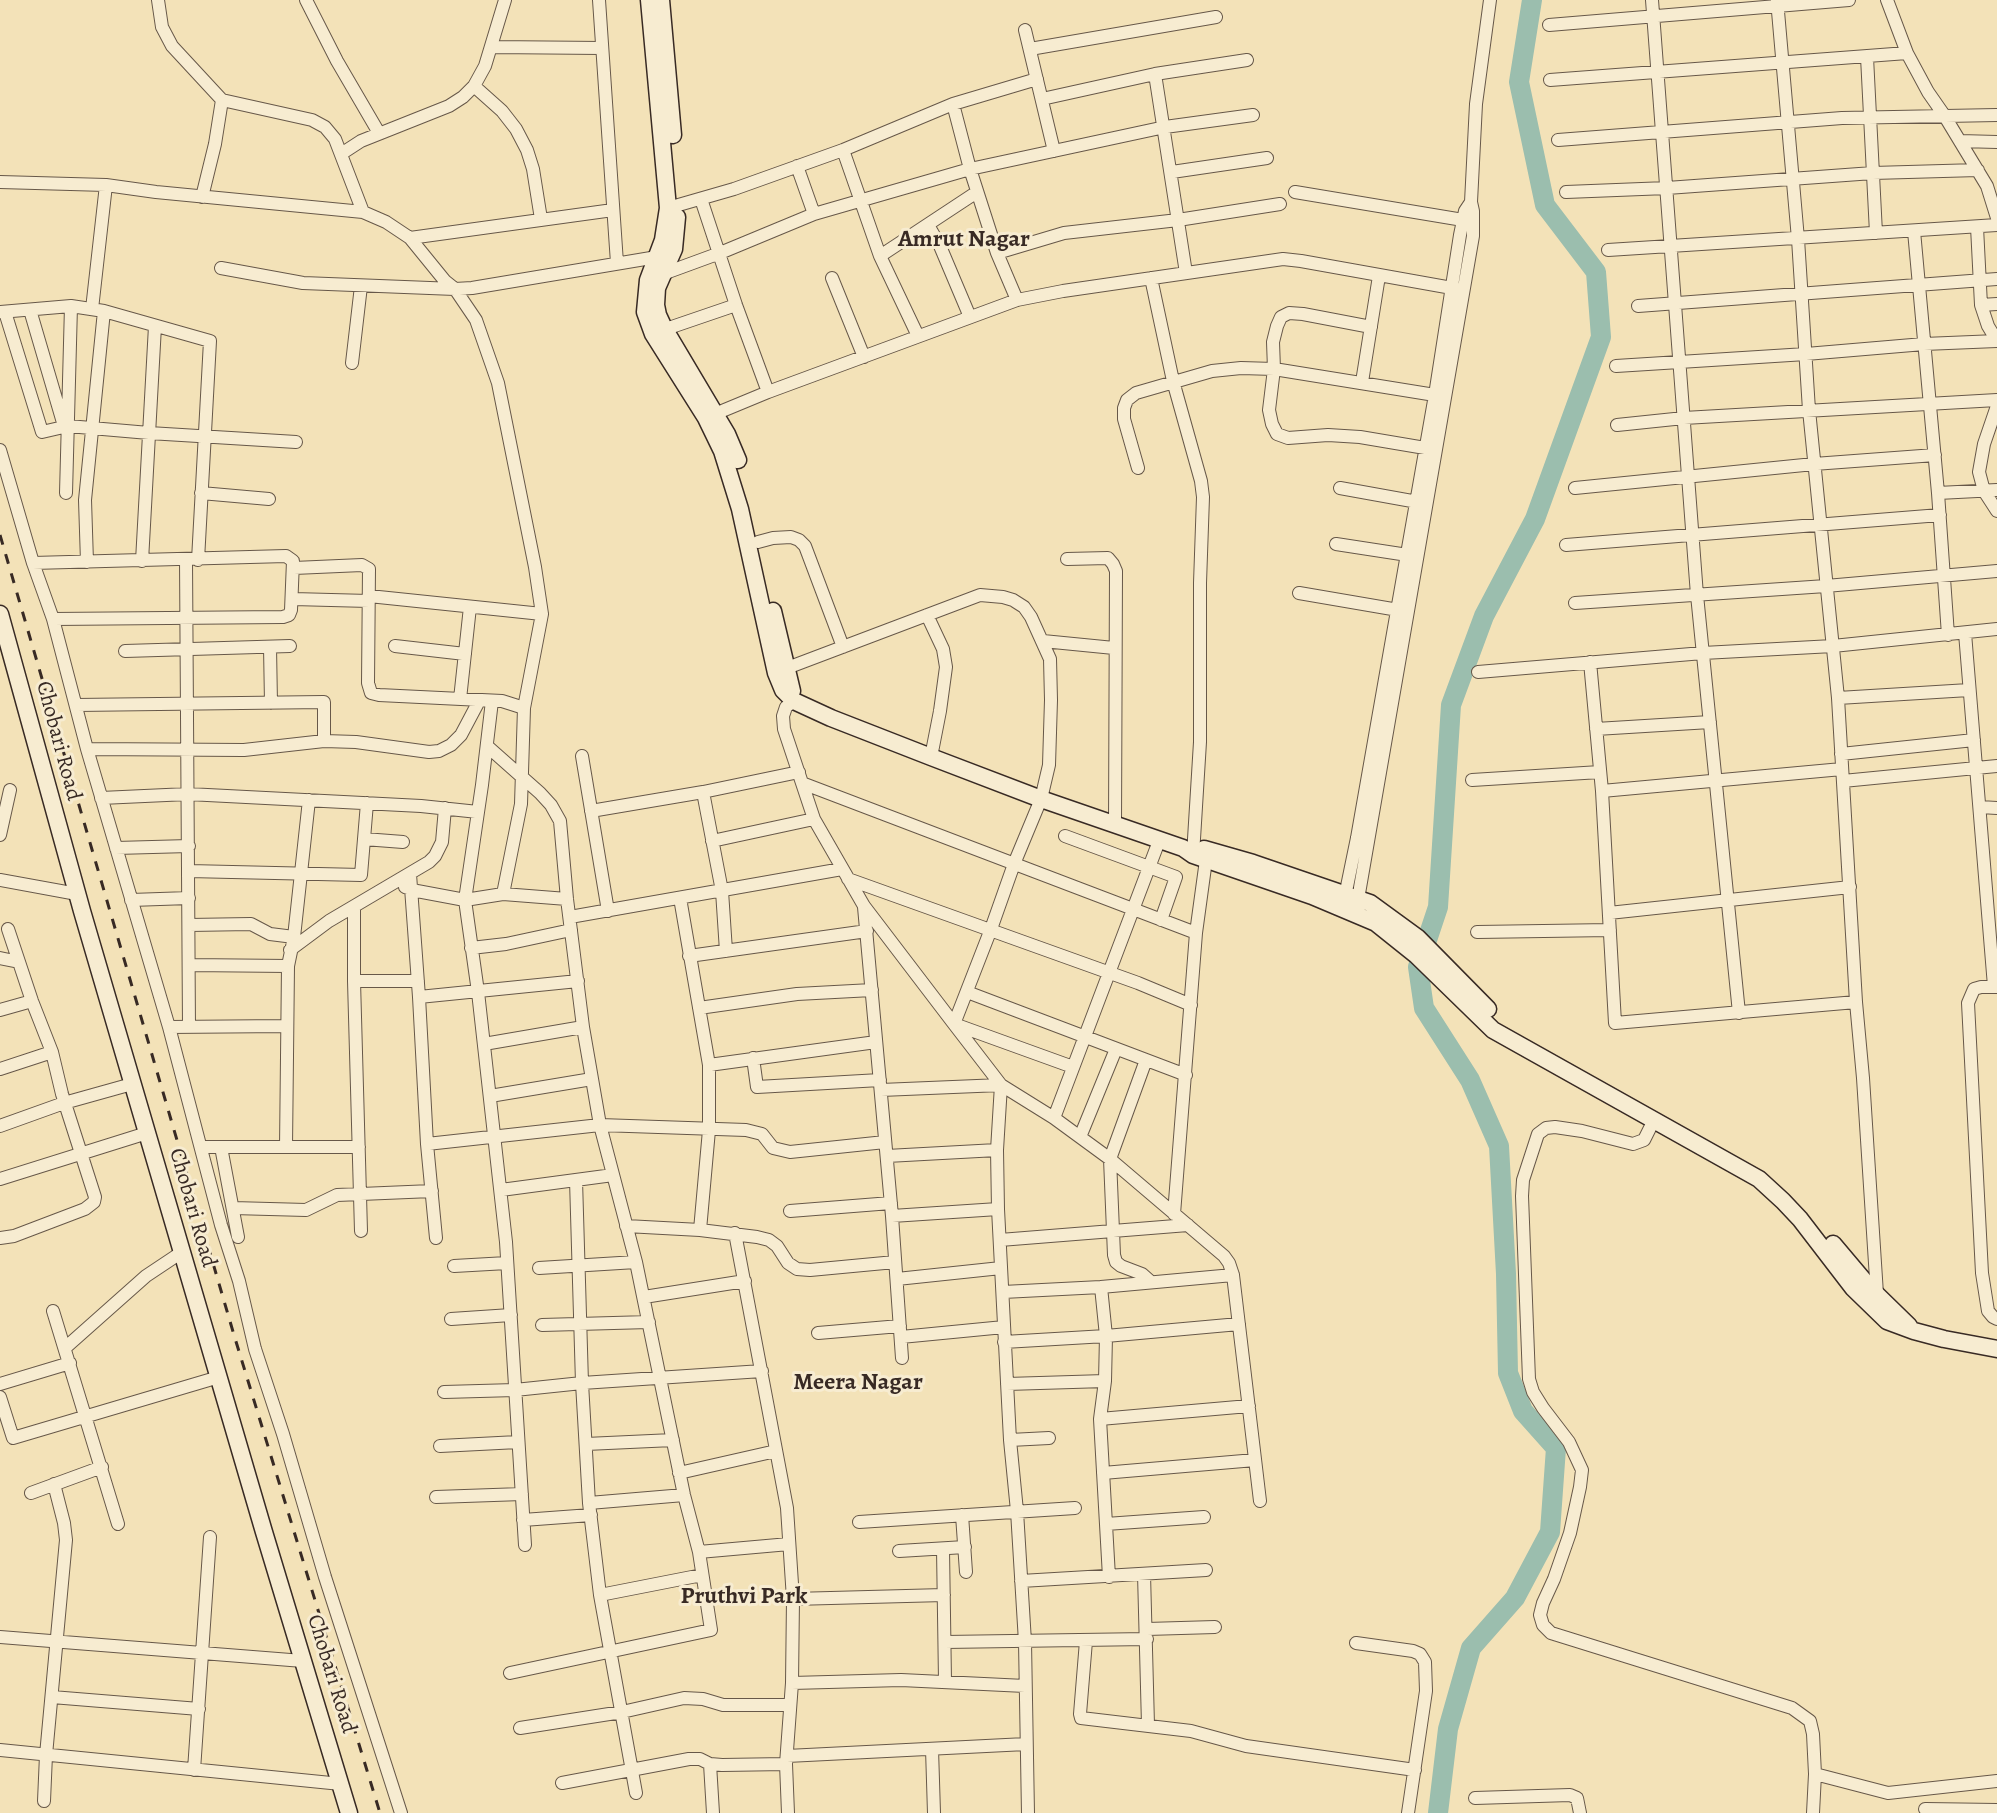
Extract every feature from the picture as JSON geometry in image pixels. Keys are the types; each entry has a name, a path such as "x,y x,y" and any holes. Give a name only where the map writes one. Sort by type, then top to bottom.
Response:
{"street":[{"path":"158,0 162,27 172,46 222,100 312,120 326,127 335,139 363,212"},
{"path":"306,0 337,61 379,133"},
{"path":"341,154 361,141 449,106 463,97 474,86 485,66 506,0"},
{"path":"599,0 617,263"},
{"path":"649,0 673,206 648,280 645,312 737,459 750,505 794,701"},
{"path":"658,331 657,288 674,249 661,0"},
{"path":"1351,904 1440,395 1468,221 1465,211 1471,202 1476,104 1490,0"},
{"path":"1652,0 1697,595 1739,1012"},
{"path":"1549,25 1777,4 1849,0"},
{"path":"1887,0 1907,53 1928,92 1978,170 1992,186 1997,218"},
{"path":"1777,4 1798,238 1809,410 1838,698 1856,1002 1877,1294"},
{"path":"1030,49 1216,17"},
{"path":"1025,30 1054,151"},
{"path":"491,47 602,48"},
{"path":"1550,80 1907,53"},
{"path":"1867,57 1876,233"},
{"path":"1042,99 1155,74 1246,60"},
{"path":"1155,74 1186,273"},
{"path":"673,206 701,199 843,150 953,104 1037,79"},
{"path":"474,86 502,111 516,129 527,150 533,169 541,219"},
{"path":"202,197 215,144 222,100"},
{"path":"953,104 977,192 997,253 1017,300"},
{"path":"648,280 814,214 970,169 1165,127 1253,115"},
{"path":"1558,140 1871,117 1997,115"},
{"path":"1960,141 1997,142"},
{"path":"843,150 880,256 918,336"},
{"path":"1172,172 1267,158"},
{"path":"798,166 814,214"},
{"path":"1566,192 1666,188 1873,173 1978,170"},
{"path":"0,182 106,185 202,197 363,212 386,222 410,238 445,281 455,289 477,320 498,383 535,567 542,614 524,708 521,804 503,894"},
{"path":"87,562 85,500 92,428 106,185"},
{"path":"880,256 977,192"},
{"path":"1295,192 1468,221"},
{"path":"701,199 735,305 768,392"},
{"path":"997,253 1064,234 1179,220 1280,204"},
{"path":"410,238 613,210"},
{"path":"928,225 940,246 970,317"},
{"path":"1608,250 1997,225"},
{"path":"1616,366 1997,341 1988,326 1981,305 1977,227"},
{"path":"1914,231 1931,404 1948,635"},
{"path":"221,268 303,283 455,289 657,257"},
{"path":"711,416 768,392 1017,300 1151,278 1283,260 1301,261 1457,290"},
{"path":"1362,382 1379,276"},
{"path":"832,278 864,357"},
{"path":"1151,278 1173,381 1201,481 1203,497 1200,583 1200,742 1194,852 1196,933 1174,1214"},
{"path":"1638,306 1997,279"},
{"path":"352,363 361,286"},
{"path":"1981,305 1997,304"},
{"path":"658,331 735,305"},
{"path":"66,493 66,426 72,306"},
{"path":"189,1027 186,618 201,493 205,436 210,340 98,310 72,306 2,312 42,432 66,426 149,433 205,436 296,442"},
{"path":"30,310 66,426"},
{"path":"1371,327 1289,313 1281,317 1273,342 1274,369 1269,410 1272,424 1277,434 1288,438 1316,434 1360,437 1431,449"},
{"path":"141,561 154,326"},
{"path":"1138,468 1124,419 1127,400 1136,393 1173,381 1226,368 1274,369 1440,395"},
{"path":"1617,425 1684,418 1997,400"},
{"path":"1997,406 1980,459 1979,472 1984,491 1997,511"},
{"path":"711,416 730,473 776,673 783,690 794,701 831,718 1041,799 1159,841 1351,904 1463,993 1481,1010 1515,1033 1768,1181 1800,1203 1845,1260 1914,1331"},
{"path":"0,450 33,563 53,619 87,749 169,1027 239,1281 255,1349 283,1434 325,1578 401,1813"},
{"path":"1575,488 1689,475 1935,455"},
{"path":"1340,488 1422,503"},
{"path":"1938,493 1997,490"},
{"path":"201,493 269,499"},
{"path":"1566,545 1940,516"},
{"path":"758,542 791,537 799,540 805,546 843,647"},
{"path":"1335,544 1412,555"},
{"path":"33,563 286,556 293,561 293,599 289,615 283,617 53,619"},
{"path":"1067,559 1108,558 1116,571 1114,825"},
{"path":"294,568 366,566 370,574 368,683 371,693 501,701 524,708"},
{"path":"1575,603 1997,572"},
{"path":"1299,593 1403,611"},
{"path":"787,668 980,595 1003,597 1024,607 1043,641 1050,659 1051,747 1049,765 1041,799 954,1024"},
{"path":"293,599 369,599 542,614"},
{"path":"460,699 470,606"},
{"name":"Chobari Road","path":"0,614 132,1084 350,1813"},
{"path":"927,615 943,649 945,667 940,711 931,757"},
{"path":"1478,672 1703,653 1833,646 1997,629"},
{"path":"1965,633 1980,807 1991,879 1995,987 1974,989 1968,1003 1982,1273 1988,1311 1997,1319"},
{"path":"1043,641 1114,648"},
{"path":"125,651 290,646"},
{"path":"395,646 465,654"},
{"path":"270,647 271,703"},
{"path":"1590,663 1602,791 1615,1023 1856,1002"},
{"path":"1838,698 1969,690"},
{"path":"87,749 244,750 324,741 356,742 429,752 439,751 451,745 461,735 485,701"},
{"path":"485,701 487,746 465,900 501,1190 525,1545"},
{"path":"794,701 786,707 783,716 784,729 814,819 864,906 1001,1085 1054,1118 1110,1160 1224,1256 1229,1263 1233,1275 1260,1501"},
{"path":"76,705 324,702 324,741"},
{"path":"1596,729 1710,722"},
{"path":"1841,754 1974,740"},
{"path":"487,746 551,805 560,821 583,1028 600,1125 644,1297 684,1495 699,1552 711,1630 510,1673"},
{"path":"582,756 608,911"},
{"path":"1602,791 1715,780 1997,766"},
{"path":"1472,780 1600,772"},
{"path":"591,811 800,778 1014,864 1196,933"},
{"path":"0,835 10,790"},
{"path":"703,792 722,891 726,951"},
{"path":"101,798 188,794 367,803 478,812"},
{"path":"286,1147 288,966 294,937 309,800"},
{"path":"189,871 361,875 367,803"},
{"path":"1980,807 1997,808"},
{"path":"291,950 329,921 429,862 442,842 445,808"},
{"path":"712,841 814,819"},
{"path":"1065,836 1176,877 1161,920"},
{"path":"364,839 403,842"},
{"path":"1054,1118 1159,841"},
{"path":"116,848 189,846"},
{"path":"410,874 420,997 427,1144 436,1238"},
{"path":"471,948 506,944 608,911 722,891 845,874 1191,1005"},
{"path":"0,880 77,894"},
{"path":"396,883 411,889 465,900 503,894 567,899"},
{"path":"1609,913 1850,887"},
{"path":"131,900 189,898"},
{"path":"680,898 709,1065 709,1130 700,1230"},
{"path":"1351,904 1370,903 1418,938 1463,993"},
{"path":"864,906 902,1358"},
{"path":"354,907 361,1231"},
{"path":"189,925 250,924 270,934 294,937"},
{"path":"0,1238 15,1236 85,1209 94,1202 95,1197 64,1102 52,1052 32,1001 9,929"},
{"path":"1477,932 1610,930"},
{"path":"689,956 867,931"},
{"path":"0,958 19,962"},
{"path":"189,965 288,966"},
{"path":"354,981 418,981"},
{"path":"420,997 578,981"},
{"path":"699,1008 796,994 872,990"},
{"path":"967,992 1186,1075"},
{"path":"0,1010 32,1001"},
{"path":"1481,1010 1493,1030 1768,1181 1853,1288 1887,1321 1944,1339 1997,1349"},
{"path":"954,1024 1073,1066"},
{"path":"169,1027 286,1026"},
{"path":"484,1044 583,1028"},
{"path":"709,1065 876,1042"},
{"path":"1080,1137 1116,1048"},
{"path":"0,1069 52,1052"},
{"path":"753,1058 757,1087 1001,1085"},
{"path":"1146,1060 1110,1160 1116,1262 1142,1274 1150,1282"},
{"path":"490,1096 592,1078"},
{"path":"0,1126 64,1102 132,1084"},
{"path":"1001,1085 997,1150 998,1209 1010,1440 1025,1642 1028,1813"},
{"path":"1654,1120 1644,1140 1632,1144 1582,1131 1546,1128 1538,1134 1523,1180 1529,1379 1542,1408 1569,1442 1582,1470 1570,1533 1554,1579 1542,1603 1540,1615 1543,1625 1551,1633 1792,1708 1810,1721 1815,1774 1812,1813"},
{"path":"427,1144 600,1125 756,1132 766,1138 773,1148 790,1152 885,1142"},
{"path":"0,1179 147,1133"},
{"path":"201,1147 359,1147"},
{"path":"221,1147 238,1237"},
{"path":"886,1156 997,1150"},
{"path":"501,1190 613,1175"},
{"path":"576,1180 582,1383 590,1509 600,1595 636,1793"},
{"path":"233,1208 306,1210 337,1195 432,1191"},
{"path":"790,1211 998,1209"},
{"path":"1000,1240 1188,1225"},
{"path":"627,1226 735,1233 769,1240 777,1246 788,1263 797,1269 810,1270 895,1262"},
{"path":"735,1233 787,1508 793,1599 792,1683 787,1760 788,1813"},
{"path":"65,1348 146,1276 182,1252"},
{"path":"539,1268 636,1262"},
{"path":"454,1266 507,1263"},
{"path":"897,1279 1001,1268"},
{"path":"1003,1292 1101,1287 1233,1275"},
{"path":"644,1297 745,1281"},
{"path":"1101,1287 1106,1336 1105,1382 1100,1419 1109,1576"},
{"path":"53,1311 87,1416 118,1524"},
{"path":"451,1319 511,1315"},
{"path":"542,1325 649,1322"},
{"path":"1004,1342 1106,1336 1239,1324"},
{"path":"818,1333 1004,1327"},
{"path":"0,1383 70,1363"},
{"path":"444,1392 762,1371"},
{"path":"0,1397 13,1438 219,1377"},
{"path":"1007,1384 1105,1382"},
{"path":"1100,1419 1249,1406"},
{"path":"1010,1440 1049,1438"},
{"path":"586,1444 673,1440"},
{"path":"440,1446 518,1442"},
{"path":"680,1473 776,1451"},
{"path":"1103,1473 1255,1460"},
{"path":"31,1493 102,1467"},
{"path":"44,1801 46,1755 66,1540 54,1484"},
{"path":"436,1497 522,1494"},
{"path":"523,1520 684,1495"},
{"path":"858,1522 1075,1508"},
{"path":"962,1515 966,1572"},
{"path":"1106,1524 1204,1517"},
{"path":"194,1770 210,1537"},
{"path":"699,1552 789,1544"},
{"path":"899,1551 965,1546"},
{"path":"943,1549 945,1681"},
{"path":"1021,1581 1206,1570"},
{"path":"1144,1574 1148,1725"},
{"path":"600,1595 702,1575"},
{"path":"793,1599 944,1595"},
{"path":"945,1642 1086,1641 1215,1626"},
{"path":"0,1637 303,1661"},
{"path":"1086,1641 1081,1718 1191,1731 1246,1746 1415,1770"},
{"path":"1356,1643 1413,1651 1420,1654 1425,1662 1426,1691 1408,1813"},
{"path":"792,1683 901,1680 1025,1686"},
{"path":"51,1697 199,1709"},
{"path":"520,1728 622,1712 684,1698 703,1699 723,1705 790,1705"},
{"path":"562,1782 689,1759 710,1764 1026,1744"},
{"path":"932,1749 934,1813"},
{"path":"0,1750 341,1784"},
{"path":"710,1764 713,1813"},
{"path":"1815,1774 1888,1793 1997,1781"},
{"path":"1475,1798 1570,1795 1577,1798 1580,1813"},
{"path":"1925,1809 1997,1810"}],"waterway":[{"path":"1438,1813 1448,1729 1471,1648 1515,1598 1550,1532 1556,1448 1523,1411 1508,1373 1506,1274 1499,1146 1470,1080 1424,1008 1418,967 1438,907 1451,705 1484,616 1535,519 1601,337 1596,272 1545,205 1519,82 1532,0"}],"railway":[{"path":"0,535 234,1335 380,1813"}],"district":[{"name":"Amrut Nagar","path":"964,240"},
{"name":"Meera Nagar","path":"858,1383"},
{"name":"Pruthvi Park","path":"744,1597"}]}
